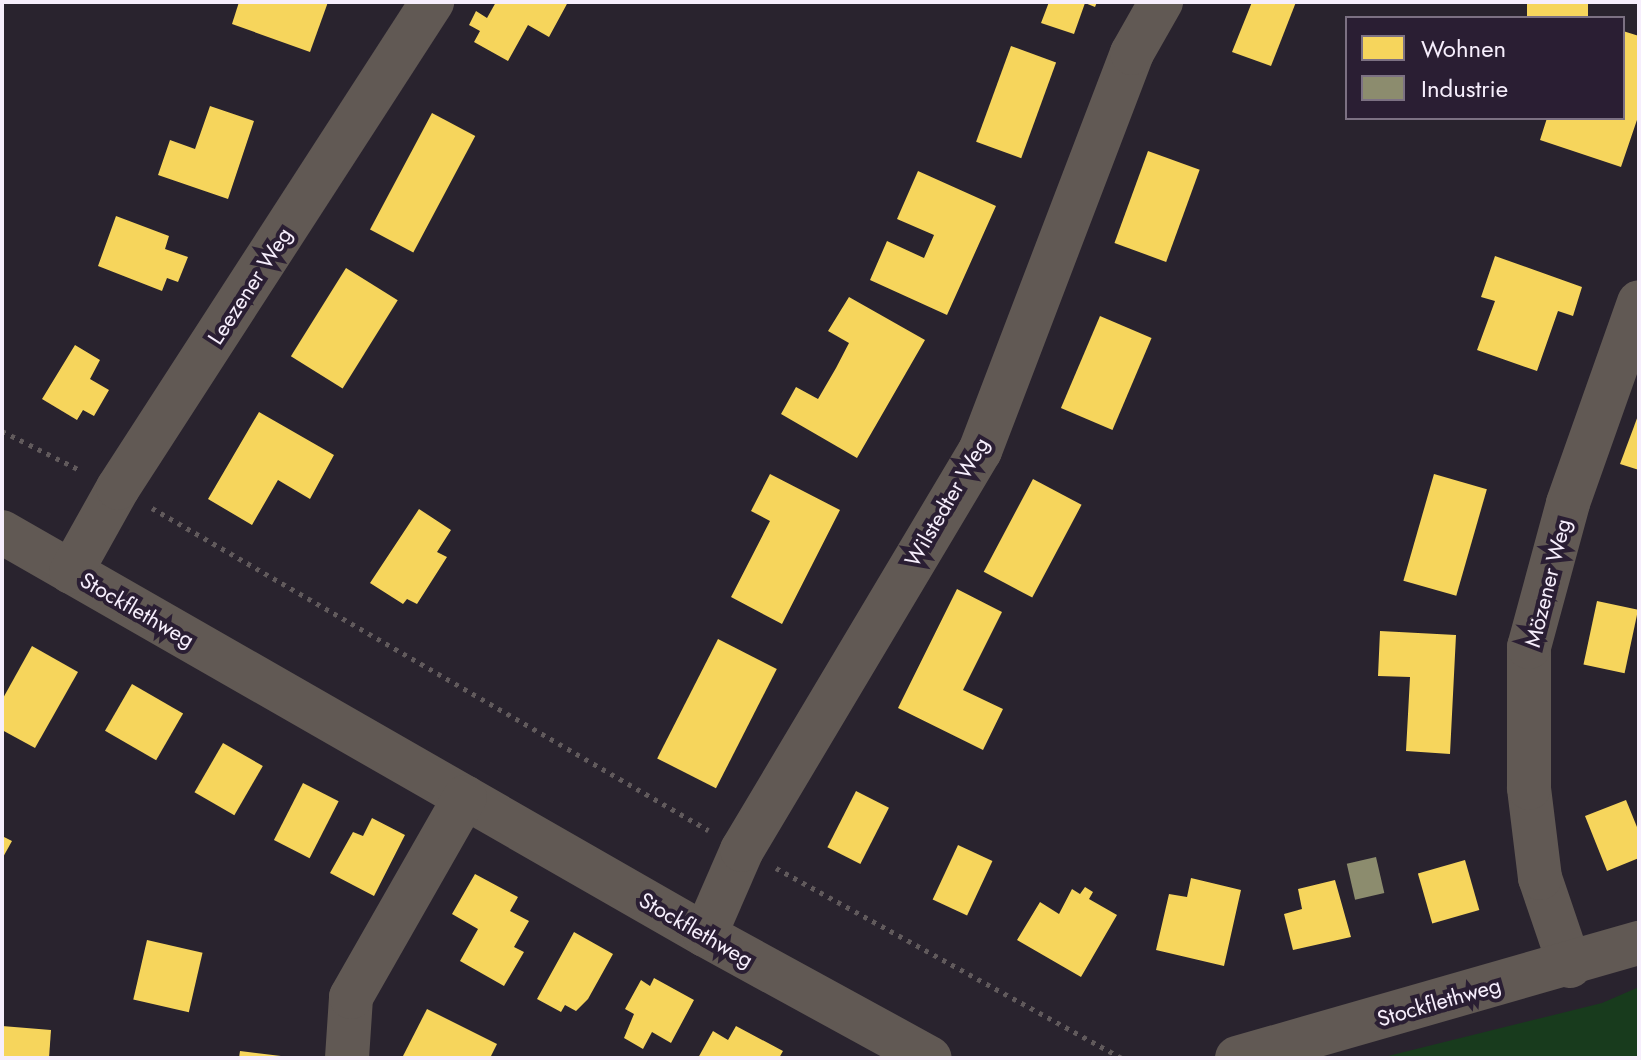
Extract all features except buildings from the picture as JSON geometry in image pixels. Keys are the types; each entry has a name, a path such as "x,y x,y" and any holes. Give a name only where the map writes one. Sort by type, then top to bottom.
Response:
{"street":[{"name":"Leezener Weg","path":"71,572 118,488 432,2"},
{"name":"Wilstedter Weg","path":"705,935 742,850 980,451 1132,53 1161,2"},
{"name":"Mözener Weg","path":"1570,966 1540,878 1529,788 1529,647 1568,503 1639,302"},
{"name":"Stockflethweg","path":"7,549 71,572 705,935 930,1058"},
{"path":"347,1058 351,997 465,797"},
{"name":"Stockflethweg","path":"1237,1058 1570,966 1639,943"}],"path":[{"path":"2,431 118,488 742,850 1121,1058"}],"green space":[{"path":"1639,987 1639,1058 1380,1058 1602,1003"}]}
